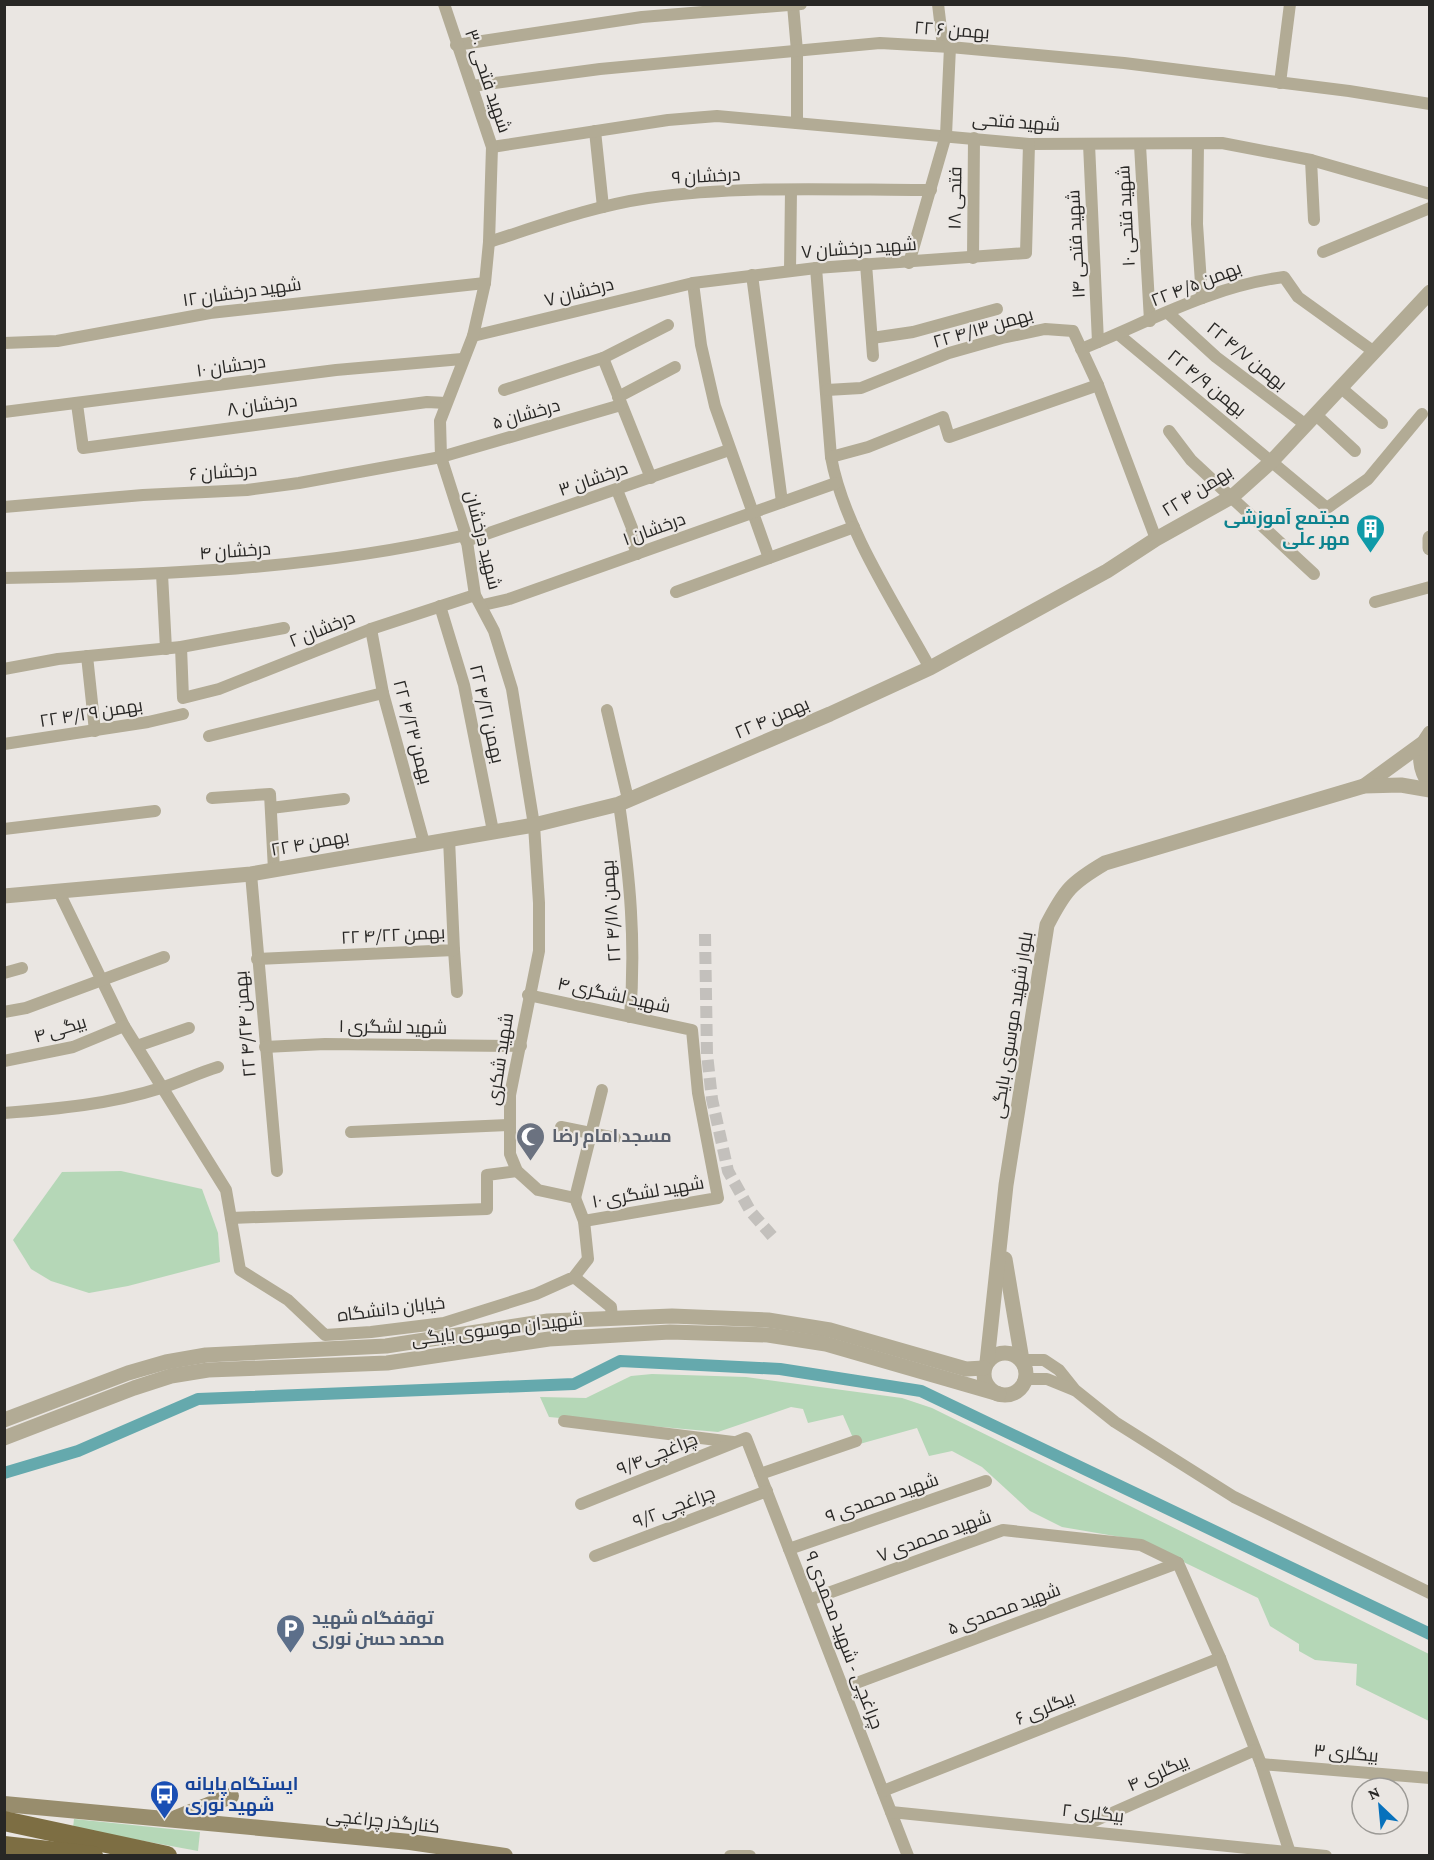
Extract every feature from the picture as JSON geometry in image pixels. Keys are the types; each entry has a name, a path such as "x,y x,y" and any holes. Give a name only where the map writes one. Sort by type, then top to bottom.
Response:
{"highway":[{"path":"4,1821 168,1856"},
{"path":"4,1846 93,1856"}],"main road":[{"path":"171,1820 231,1796"},
{"name":"کنارگذر چراغچی","path":"4,1804 410,1842 506,1856"}],"street":[{"name":"شهید فتحی ۳۰","path":"444,4 492,147 489,242 485,283"},
{"path":"456,45 642,17 801,4"},
{"path":"909,263 946,135 947,46 939,4"},
{"path":"1280,83 1290,4"},
{"path":"793,5 797,51 797,123"},
{"name":"۲۲ بهمن ۶","path":"472,86 600,69 880,43 947,46 1124,63 1430,104"},
{"name":"شهید فتحی","path":"492,147 668,120 717,116 1029,144 1222,143 1311,160 1430,194"},
{"path":"595,131 603,207"},
{"name":"فتحی ۱۸","path":"973,258 974,138"},
{"name":"شهید درخشان ۷","path":"693,283 816,268 1026,254 1029,144"},
{"name":"شهید فتحی ۱۴","path":"1089,144 1098,342"},
{"path":"1198,144 1197,224 1202,298"},
{"name":"شهید فتحی ۱۰","path":"1140,145 1150,321"},
{"path":"1311,160 1314,220"},
{"path":"790,271 791,190"},
{"name":"درخشان ۹","path":"489,242 582,211 648,198 791,190 931,190"},
{"path":"1323,252 1430,208"},
{"path":"866,264 873,356"},
{"path":"816,268 831,457 836,483 854,527 930,668"},
{"path":"752,275 782,502"},
{"name":"۲۲ بهمن ۴/۵","path":"1081,349 1202,298 1248,282 1284,277 1298,297 1373,351"},
{"name":"شهید درخشان","path":"485,283 473,336 462,359 440,421 441,457 466,538 479,600 494,631 512,689 534,825 539,951 528,995"},
{"name":"شهید درخشان ۱۲","path":"4,343 57,341 210,313 485,283"},
{"path":"693,283 701,345 715,406 769,558"},
{"name":"درخشان ۷","path":"473,336 693,283"},
{"name":"۲۲ بهمن ۴","path":"4,896 251,874 448,838 534,825 623,802 830,714 930,668 1107,571 1156,539 1233,496 1272,461 1430,292"},
{"path":"872,338 913,332 997,309"},
{"name":"۲۲ بهمن ۴/۷","path":"1168,313 1216,357 1355,451"},
{"path":"504,390 603,358 668,325"},
{"name":"۲۲ بهمن ۴/۱۳","path":"827,390 861,388 949,353 1045,329 1073,331 1098,385 1156,539"},
{"name":"۲۲ بهمن ۴/۹","path":"1118,334 1328,508 1368,479 1422,414"},
{"path":"603,358 651,478"},
{"name":"درحشان ۱۰","path":"4,412 346,369 462,359"},
{"name":"درخشان ۵","path":"441,457 619,401 675,367"},
{"path":"831,457 868,447 943,417 949,437 1098,385"},
{"path":"1340,387 1382,423"},
{"name":"درخشان ۸","path":"77,404 83,448 427,402 446,403"},
{"path":"1169,431 1191,460 1233,496 1314,574"},
{"name":"درخشان ۳","path":"466,538 617,490 729,450"},
{"name":"درخشان ۶","path":"5,507 143,495 247,490 299,483 441,457"},
{"name":"درخشان ۱","path":"479,600 509,599 836,483"},
{"path":"617,490 632,528 631,537 637,554"},
{"path":"676,592 854,527"},
{"name":"درخشان ۴","path":"4,578 162,574 285,565 371,555 466,538"},
{"path":"1430,538 1430,548"},
{"path":"162,574 166,649"},
{"path":"1375,602 1430,587"},
{"name":"درخشان ۲","path":"181,647 183,698 219,689 371,629 440,606 479,600"},
{"name":"۲۲ بهمن ۴/۲۱","path":"440,606 464,685 493,831"},
{"path":"4,669 87,656 181,647 284,628"},
{"name":"۲۲ بهمن ۴/۲۳","path":"371,629 383,693 424,843"},
{"path":"87,656 95,731"},
{"path":"209,736 383,693"},
{"name":"۲۲ بهمن ۴/۱۸","path":"606,710 623,802 634,930 630,1017"},
{"name":"۲۲ بهمن ۴/۲۹","path":"4,744 95,731 183,714"},
{"path":"1427,735 1420,760 1430,785"},
{"name":"بلوار شهید موسوی بایگی","path":"1364,786 1427,735"},
{"name":"بلوار شهید موسوی بایگی","path":"986,1365 1006,1185 1047,925 1063,894 1078,879 1105,863 1364,786 1401,785 1430,790"},
{"path":"212,798 270,794 274,870"},
{"path":"271,808 344,799"},
{"path":"4,829 155,811"},
{"name":"۲۲ بهمن ۴/۲۲","path":"257,959 454,950 448,838"},
{"name":"۲۲ بهمن ۴/۲۴","path":"251,874 277,1171"},
{"name":"خیابان دانشگاه","path":"59,892 124,1026 226,1190 240,1270 288,1300 325,1335 444,1323 536,1294 574,1277"},
{"path":"454,950 457,992"},
{"path":"4,1012 26,1008 164,957"},
{"path":"4,973 22,968"},
{"name":"شهید لشگری ۴","path":"528,995 692,1030 698,1093 718,1198"},
{"name":"شهید شکری","path":"517,1171 510,1154 508,1125 510,1095 521,1046 528,995"},
{"name":"بیگی ۴","path":"4,1061 73,1047 124,1026"},
{"path":"136,1046 189,1028"},
{"name":"شهید لشگری ۱","path":"265,1047 325,1044 521,1046"},
{"path":"4,1113 110,1100 162,1088 186,1077 218,1067"},
{"path":"602,1090 575,1198 584,1221 588,1259 574,1277 611,1307 612,1318"},
{"path":"351,1132 508,1125"},
{"path":"561,1127 615,1138"},
{"path":"231,1218 487,1209 487,1175 517,1171 538,1190 575,1198"},
{"name":"شهید لشگری ۱۰","path":"584,1221 718,1198"},
{"name":"بلوار شهید موسوی بایگی","path":"1002,1235 1022,1360"},
{"name":"شهیدان موسوی بایگی","path":"4,1420 128,1372 166,1362 206,1355 386,1347 548,1321 672,1316 768,1320 830,1330 966,1369 986,1365"},
{"name":"شهیدان موسوی بایگی","path":"4,1438 134,1388 171,1376 208,1370 387,1363 549,1339 670,1332 768,1335 826,1344 999,1394"},
{"path":"1004,1352 1011,1353 1022,1360 1026,1379 1018,1390 999,1394 988,1387 986,1365 992,1357 1004,1352"},
{"path":"1022,1360 1044,1360 1059,1370 1075,1390 1115,1422 1234,1497 1430,1593"},
{"path":"1026,1379 1047,1380 1075,1390"},
{"path":"564,1421 741,1440"},
{"name":"۹ چراغچی - شهید محمدی","path":"741,1440 767,1491 908,1856"},
{"name":"۹/۴چراغچی","path":"581,1504 741,1440"},
{"path":"760,1474 856,1442"},
{"name":"شهید محمدی ۹","path":"789,1549 986,1481"},
{"name":"۹/۲ چراغچی","path":"595,1556 767,1491"},
{"name":"شهید محمدی ۷","path":"809,1600 1003,1530 1142,1545 1178,1563"},
{"path":"1178,1563 1220,1658 1261,1764 1290,1854"},
{"name":"شهید محمدی ۵","path":"843,1688 1178,1563"},
{"name":"بیگلری ۶","path":"883,1791 1220,1658"},
{"name":"بیگلری ۴","path":"1075,1829 1255,1750"},
{"name":"بیگلری ۳","path":"1261,1764 1430,1778"},
{"name":"بیگلری ۲","path":"891,1812 1326,1856"},
{"path":"730,1856 750,1856"}],"green space":[{"path":"121,1171 202,1189 218,1233 220,1262 128,1286 89,1293 51,1281 31,1269 13,1240 62,1172"},
{"path":"652,1374 746,1377 902,1398 932,1408 1429,1654 1429,1721 1356,1685 1357,1664 1315,1660 1299,1651 1299,1644 1270,1626 1258,1598 1138,1540 1062,1527 1030,1511 982,1467 952,1451 929,1456 917,1428 856,1445 843,1415 808,1423 803,1409 791,1407 718,1432 549,1417 540,1397 586,1398 631,1376"},
{"path":"74,1819 200,1832 198,1851 73,1828"}],"waterway":[{"path":"4,1473 78,1451 198,1399 574,1384 620,1361 780,1369 921,1391 1430,1634"}],"tunnel":[{"path":"705,934 707,1054 712,1099 728,1171 751,1212 773,1237"}],"place":[{"name":"مجتمع آموزشی مهر علی","path":"1371,554"},
{"name":"مسجد امام رضا","path":"531,1162"},
{"name":"توقفگاه شهید محمد حسن نوری","path":"291,1654"},
{"name":"ایستگاه پایانه شهید نوری","path":"164,1820"}]}
